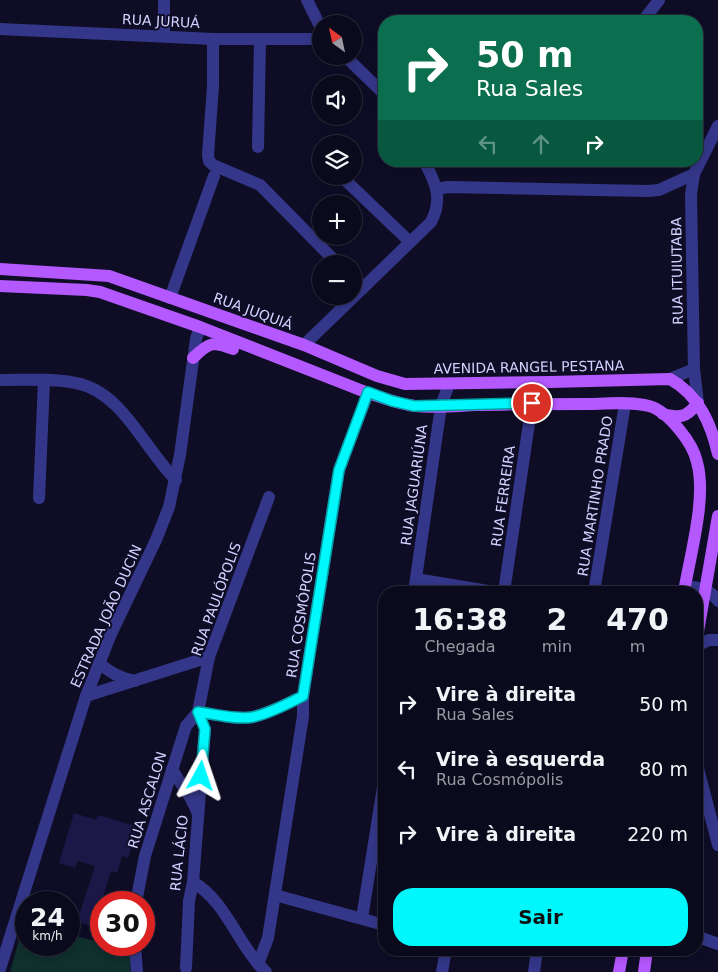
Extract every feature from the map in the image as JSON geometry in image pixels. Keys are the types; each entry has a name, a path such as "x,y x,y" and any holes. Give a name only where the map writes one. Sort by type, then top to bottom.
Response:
{"main road":[{"name":"RUA JUQUIÁ","path":"0,269 109,276 304,345"},
{"path":"0,286 100,292 200,327 392,401 414,406 532,403 625,404 648,406 663,414 676,417 692,411 698,403"},
{"path":"200,327 210,317 224,316"},
{"path":"193,358 204,348 216,343 247,355 276,357 291,354 304,345"},
{"name":"AVENIDA RANGEL PESTANA","path":"304,345 392,381 405,384 670,379"},
{"path":"670,379 680,384 698,403 711,430 718,454"},
{"path":"663,414 679,430 691,446 697,461 700,479 699,510 686,586"},
{"path":"703,607 718,516"},
{"path":"619,972 622,956"},
{"path":"644,972 646,956"}],"street":[{"path":"164,0 164,36"},
{"path":"307,0 314,15"},
{"path":"647,15 655,2"},
{"name":"RUA JURUÁ","path":"0,29 212,39 312,40"},
{"path":"212,39 209,161 213,165 260,185 329,255"},
{"path":"258,147 260,40"},
{"path":"354,65 378,88"},
{"path":"703,156 718,126"},
{"path":"427,167 434,179 436,189 448,187 648,191 659,190 694,174 698,167"},
{"name":"RUA ITUIUTABA","path":"694,174 690,195 694,369 698,403"},
{"path":"170,298 214,176"},
{"path":"350,185 410,242"},
{"name":"RUA JUQUIÁ","path":"362,281 410,242 431,222 435,214 438,198 436,189"},
{"name":"RUA JUQUIÁ","path":"304,345 339,305"},
{"name":"ESTRADA JOÃO DUCIN","path":"0,969 86,696 112,634 156,540 168,507 176,480 193,358 200,327"},
{"path":"670,379 694,369"},
{"path":"0,380 78,383 100,393 121,410 162,466 176,480"},
{"path":"39,498 44,381"},
{"name":"RUA JAGUARIÚNA","path":"415,586 441,406 448,384"},
{"name":"RUA COSMÓPOLIS","path":"262,968 303,716 303,696 339,470 368,392"},
{"name":"RUA FERREIRA","path":"505,586 532,403"},
{"name":"RUA MARTINHO PRADO","path":"595,586 625,404"},
{"name":"RUA PAULÓPOLIS","path":"198,712 209,657 269,497"},
{"path":"416,578 461,586"},
{"path":"703,590 716,597 718,601"},
{"path":"703,642 718,640"},
{"path":"86,696 209,657"},
{"path":"99,664 114,675 135,681"},
{"path":"198,712 251,717 266,713 303,696"},
{"name":"RUA ASCALON","path":"138,891 145,856 186,726 198,712"},
{"name":"RUA LÁCIO","path":"186,968 189,901 193,882 205,729 198,712"},
{"path":"172,769 183,789 194,802 198,817"},
{"path":"160,807 172,795 201,776"},
{"path":"703,804 718,846"},
{"path":"362,918 378,818"},
{"path":"193,882 206,891 213,899 262,968"},
{"path":"275,895 378,923"},
{"path":"703,939 718,944"},
{"path":"136,956 137,972"},
{"path":"442,972 445,956"},
{"path":"534,972 537,956"}],"green space":[{"path":"80,937 90,940 90,956 130,956 130,972 10,972 15,954 15,956 80,956"}],"building":[{"path":"74,813 96,820 98,815 138,827 128,858 122,856 117,873 111,871 105,891 90,891 90,926 80,923 80,913 95,866 78,861 75,868 59,863"}],"route":[{"path":"201,776 205,729 198,712 221,716 251,717 266,713 303,696 339,470 368,392 392,401 424,407 532,403"}]}
